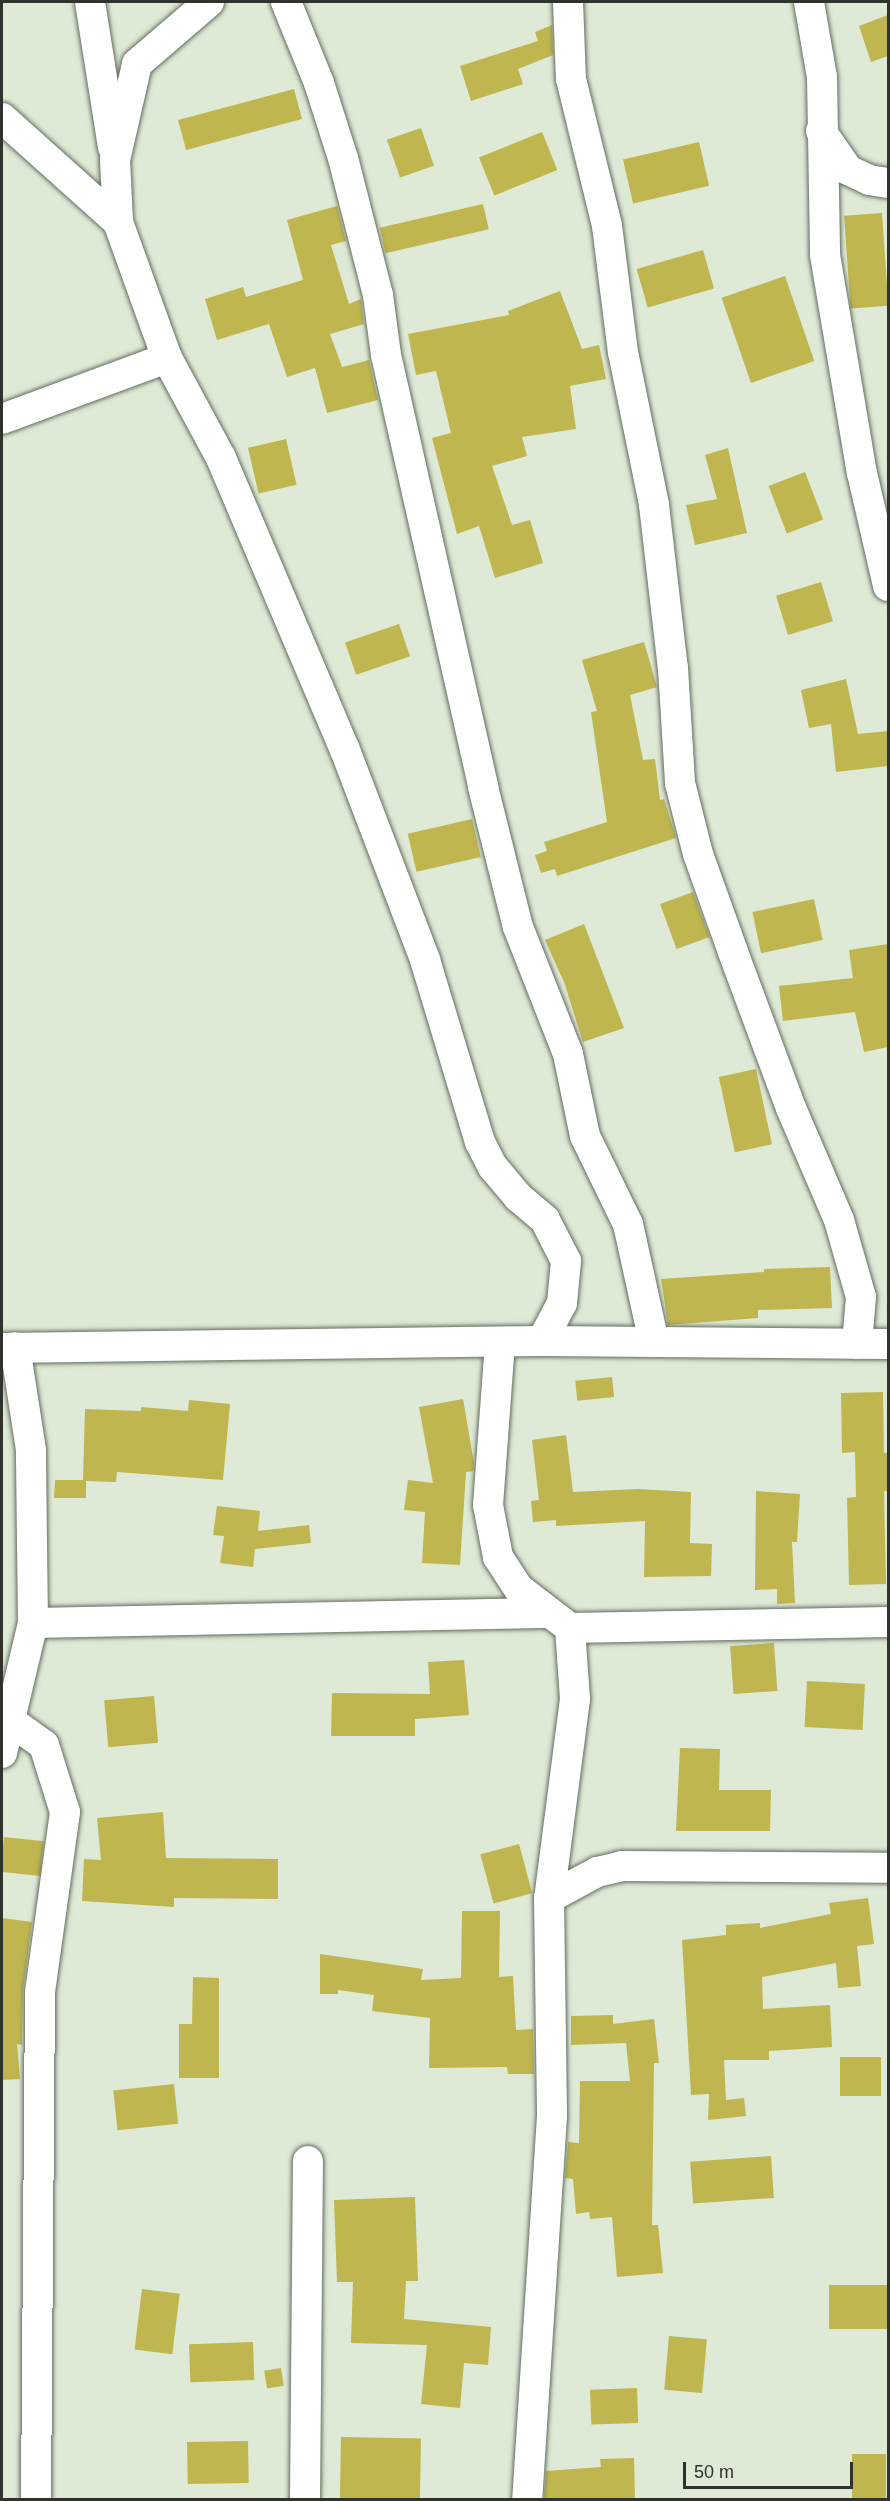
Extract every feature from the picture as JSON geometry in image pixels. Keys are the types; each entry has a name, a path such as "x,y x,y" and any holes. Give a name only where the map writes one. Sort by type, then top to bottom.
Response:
{"street":[{"path":"90,2 115,160 118,222 167,358 221,458 345,750 425,960 480,1142 493,1167 518,1197 545,1220 566,1261 562,1303 542,1341"},
{"path":"102,70 137,64 208,2"},
{"path":"286,2 320,83 340,147 378,295 386,356 483,787 518,927 568,1054 585,1136 628,1224 654,1342"},
{"path":"568,2 571,79 607,226 623,352 654,505 673,668 680,783 698,854 790,1108 839,1220 861,1297 857,1344"},
{"path":"809,2 822,77 821,131 825,255 862,473 888,586"},
{"path":"115,160 137,64"},
{"path":"2,117 118,222"},
{"path":"821,131 848,170 869,180 888,183"},
{"path":"2,419 167,358"},
{"path":"2,1753 33,1623 31,1450 8,1347 542,1341 888,1344"},
{"path":"500,1342 488,1505 498,1557 519,1589 558,1620 575,1699 549,1898 552,2116 527,2499"},
{"path":"33,1623 558,1620 888,1622"},
{"path":"9,1720 44,1745 65,1812 40,1992 36,2499"},
{"path":"555,1852 597,1872"},
{"path":"549,1898 597,1872 622,1866 888,1868"},
{"path":"305,2499 308,2161"}],"building":[{"path":"888,15 888,56 871,62 859,26"},
{"path":"552,25 553,55 518,69 523,84 471,101 460,66 538,41 535,32"},
{"path":"294,89 302,119 186,150 178,120"},
{"path":"421,128 434,166 400,178 387,140"},
{"path":"542,132 557,170 494,195 479,157"},
{"path":"699,142 709,186 633,203 623,160"},
{"path":"483,204 489,229 386,253 380,228"},
{"path":"337,206 346,241 331,245 349,304 361,299 364,324 330,334 342,367 369,360 378,400 327,413 315,368 287,377 269,324 217,340 205,299 243,287 246,297 303,280 287,220"},
{"path":"882,213 888,306 851,308 844,216"},
{"path":"703,250 714,288 648,307 637,269"},
{"path":"785,276 814,361 751,383 722,298"},
{"path":"560,291 582,349 599,345 606,379 570,386 576,429 522,437 527,456 492,466 512,525 530,520 543,563 495,578 479,526 457,534 432,438 451,433 436,371 416,375 408,334 509,315 508,311"},
{"path":"286,439 297,485 259,494 248,448"},
{"path":"728,448 747,533 695,545 686,505 717,499 705,455"},
{"path":"805,472 823,520 787,534 769,486"},
{"path":"821,582 833,621 788,635 776,596"},
{"path":"399,624 410,656 356,675 345,643"},
{"path":"644,642 657,687 630,695 643,760 655,759 660,800 664,799 676,838 557,876 555,869 541,873 535,855 547,851 544,842 607,822 591,712 597,711 582,660"},
{"path":"846,679 858,734 888,731 888,766 836,772 831,724 809,728 801,690"},
{"path":"472,819 481,857 416,872 408,834"},
{"path":"693,892 709,937 677,949 660,904"},
{"path":"814,899 823,940 761,953 752,912"},
{"path":"584,924 624,1028 583,1042 564,982 545,940"},
{"path":"888,944 888,1047 864,1052 855,1012 783,1021 779,986 853,978 849,950"},
{"path":"756,1069 772,1144 735,1152 719,1077"},
{"path":"830,1267 832,1308 758,1310 758,1318 668,1325 661,1279 764,1272 764,1269"},
{"path":"612,1377 614,1397 577,1401 575,1381"},
{"path":"883,1392 884,1453 888,1453 888,1491 884,1491 886,1584 849,1585 847,1498 856,1497 855,1452 842,1453 841,1393"},
{"path":"463,1399 474,1463 473,1471 466,1472 460,1565 422,1563 425,1512 404,1510 408,1480 433,1483 419,1407"},
{"path":"189,1400 230,1404 223,1480 117,1472 116,1482 86,1481 86,1498 54,1498 55,1480 83,1480 85,1409 141,1411 141,1407 188,1411"},
{"path":"566,1435 573,1492 638,1489 691,1492 690,1543 712,1544 711,1576 644,1577 645,1521 556,1526 556,1520 533,1522 531,1501 539,1500 532,1440"},
{"path":"756,1491 800,1494 797,1542 792,1542 795,1603 777,1604 777,1589 755,1590"},
{"path":"217,1506 260,1511 258,1531 309,1525 311,1543 255,1549 253,1567 220,1563 224,1536 213,1535"},
{"path":"774,1643 777,1691 733,1694 730,1646"},
{"path":"464,1660 469,1715 415,1719 415,1736 331,1736 332,1693 430,1694 428,1662"},
{"path":"807,1681 865,1684 863,1730 805,1727"},
{"path":"154,1696 158,1743 108,1747 104,1700"},
{"path":"680,1748 720,1749 719,1790 771,1790 770,1831 676,1831"},
{"path":"163,1812 166,1858 278,1859 278,1899 174,1898 174,1907 82,1901 84,1859 101,1860 97,1818"},
{"path":"4,1837 44,1841 40,1876 2,1872"},
{"path":"519,1844 532,1893 494,1904 480,1854"},
{"path":"868,1898 874,1944 857,1946 861,1986 838,1988 836,1963 762,1977 763,2009 830,2005 832,2047 769,2051 769,2060 724,2060 726,2100 744,2098 746,2116 708,2120 709,2094 691,2095 682,1940 726,1935 726,1925 760,1923 760,1928 831,1914 829,1903"},
{"path":"462,1911 500,1911 499,1977 513,1976 516,2030 533,2029 534,2074 508,2074 507,2067 429,2068 430,2018 372,2011 374,1995 338,1990 338,1994 320,1994 320,1954 423,1969 421,1980 461,1978"},
{"path":"2,1918 32,1922 23,1990 22,2045 17,2044 20,2079 2,2080"},
{"path":"193,1977 219,1978 219,2078 179,2078 179,2024 192,2024"},
{"path":"613,2015 613,2024 654,2019 659,2063 654,2063 652,2225 658,2225 663,2273 617,2277 612,2217 590,2219 589,2212 576,2214 573,2179 565,2178 568,2142 579,2143 580,2081 630,2081 626,2043 571,2045 571,2016"},
{"path":"840,2057 881,2057 881,2096 840,2096"},
{"path":"174,2084 178,2124 118,2130 113,2090"},
{"path":"771,2156 774,2198 693,2204 690,2162"},
{"path":"415,2197 418,2281 406,2281 404,2319 491,2327 488,2365 464,2363 460,2408 421,2404 427,2345 351,2343 353,2282 337,2282 334,2200"},
{"path":"829,2285 888,2285 888,2329 829,2329"},
{"path":"142,2289 180,2294 172,2354 135,2350"},
{"path":"669,2336 707,2339 702,2393 664,2390"},
{"path":"253,2342 254,2380 190,2382 189,2344"},
{"path":"281,2368 284,2386 267,2388 264,2371"},
{"path":"637,2388 638,2423 591,2425 590,2390"},
{"path":"341,2437 421,2438 420,2500 340,2499"},
{"path":"248,2441 249,2483 188,2484 187,2442"},
{"path":"852,2454 886,2454 886,2499 852,2499"},
{"path":"634,2458 635,2499 544,2499 546,2471 601,2467 600,2459"}]}
